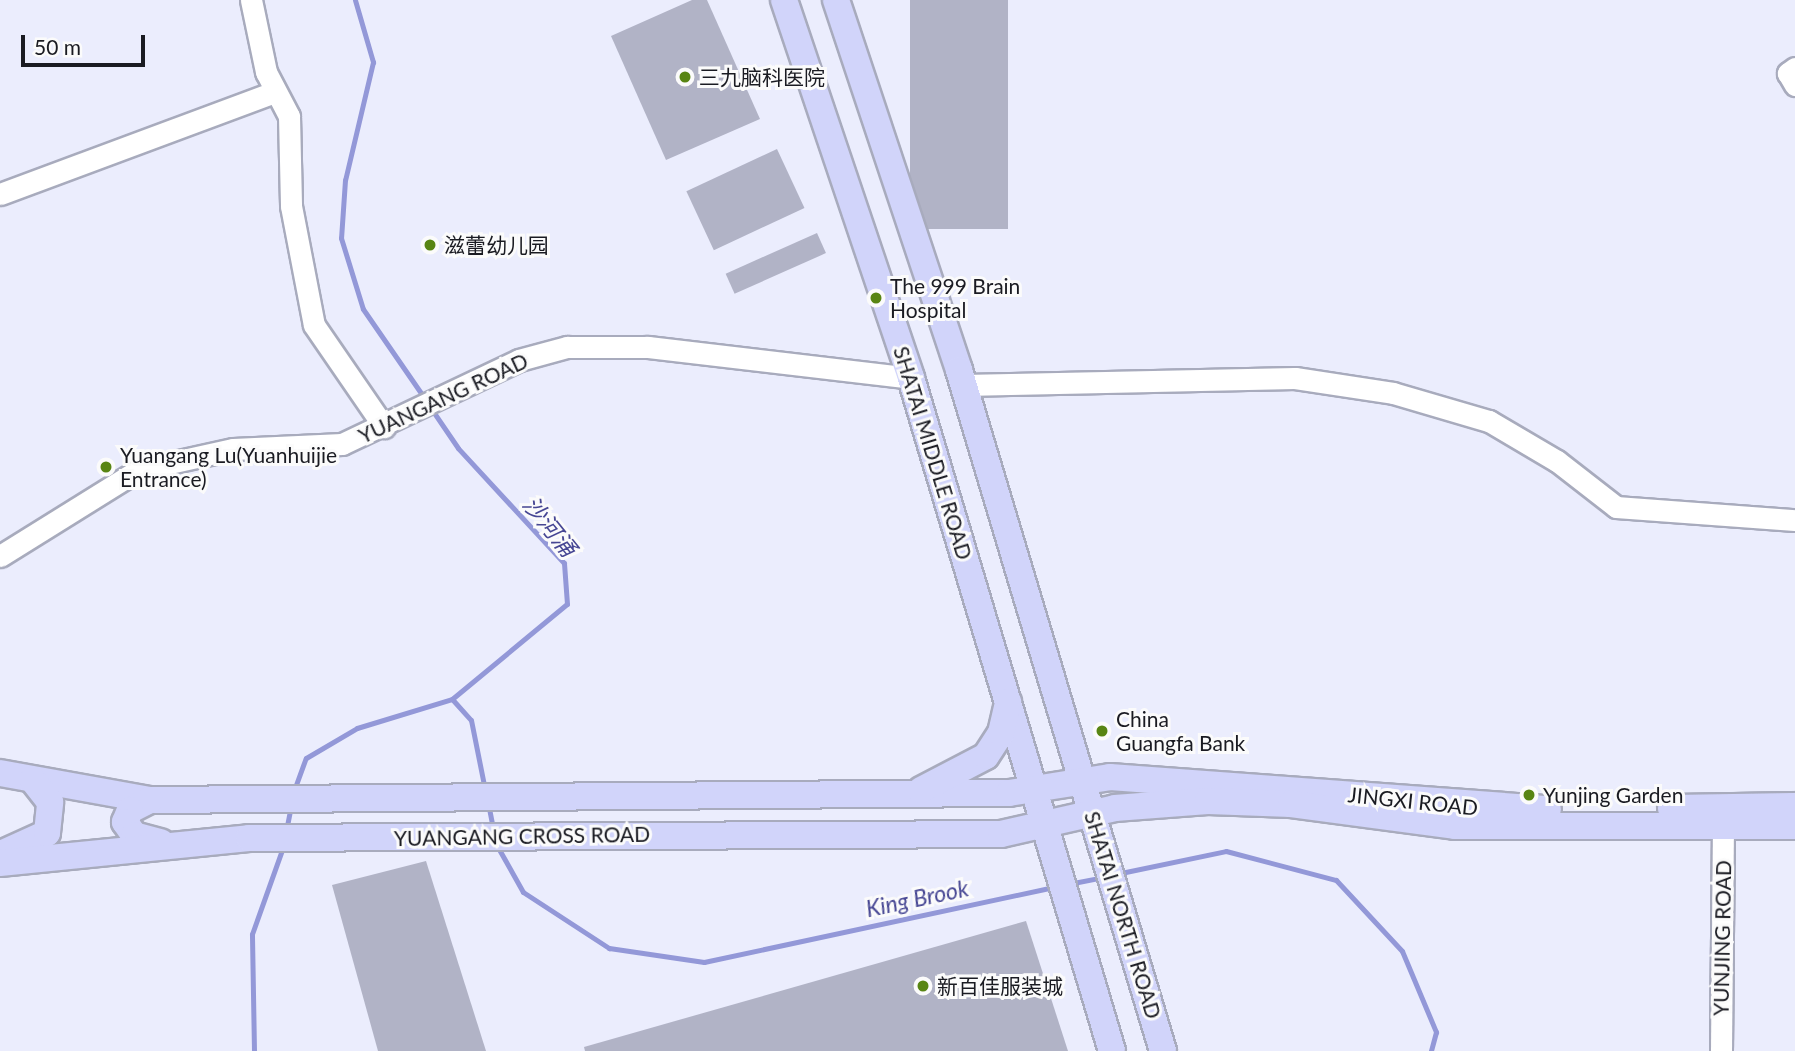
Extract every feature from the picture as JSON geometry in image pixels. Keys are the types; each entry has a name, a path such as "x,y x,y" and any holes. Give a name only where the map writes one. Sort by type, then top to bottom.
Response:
{"main road":[{"name":"SHATAI MIDDLE ROAD","path":"784,0 911,378 1009,698 1032,789"},
{"path":"836,0 963,385 1082,780"},
{"path":"910,795 986,756 1001,733 1009,698"},
{"name":"YUANGANG CROSS ROAD","path":"0,773 150,800 329,801 431,796 820,792 910,795 1032,789"},
{"path":"0,854 47,833 50,802 33,780"},
{"name":"JINGXI ROAD","path":"1032,789 1082,780 1271,785 1473,808 1795,806"},
{"name":"SHATAI NORTH ROAD","path":"1082,780 1163,1051"},
{"path":"1032,789 1112,1051"},
{"path":"776,834 829,818 830,805 820,792"},
{"path":"150,800 130,810 125,822 134,835 168,844"},
{"name":"JINGXI ROAD","path":"1044,826 1092,813 1255,802 1441,825 1795,826"},
{"name":"YUANGANG CROSS ROAD","path":"0,863 248,838 1001,834 1044,826"}],"street":[{"path":"251,0 274,92 289,116 291,206 314,325 393,423"},
{"path":"1795,68 1788,73 1795,85"},
{"path":"0,194 274,92"},
{"name":"YUANGANG ROAD","path":"0,556 138,470 233,449 325,447 393,423 519,360 593,345 911,378"},
{"path":"963,385 1295,378 1393,393 1489,421 1557,461 1616,507 1795,520"},
{"name":"YUNJING ROAD","path":"1721,1051 1723,826"}],"building":[{"name":"三九脑科医院","path":"692,0 707,0 760,119 666,160 611,36"},
{"path":"910,0 1008,0 1008,229 910,229"},
{"path":"777,149 804,208 714,250 686,191"},
{"path":"817,233 826,253 735,294 726,274"},
{"path":"426,861 486,1051 378,1051 332,885"},
{"name":"新百佳服装城","path":"1026,921 1068,1051 585,1051 584,1047"}],"waterway":[{"name":"沙河涌","path":"355,0 373,62 345,180 341,238 363,309 425,399"},
{"name":"沙河涌","path":"293,793 306,758 357,728 452,699 567,604 564,563 458,448 430,407"},
{"name":"King Brook","path":"452,699 471,720 485,790"},
{"name":"King Brook","path":"488,803 493,828"},
{"name":"沙河涌","path":"286,831 291,806"},
{"name":"沙河涌","path":"254,1051 252,934 284,844"},
{"name":"King Brook","path":"496,844 523,892 609,948 704,962 1055,887"},
{"name":"King Brook","path":"1116,874 1226,851 1336,880 1402,951 1436,1032 1431,1051"},
{"name":"King Brook","path":"1068,884 1103,877"}],"place":[{"name":"三九脑科医院","path":"685,77"},
{"name":"滋蕾幼儿园","path":"430,245"},
{"name":"The 999 Brain Hospital","path":"876,298"},
{"name":"Yuangang Lu(Yuanhuijie Entrance)","path":"106,467"},
{"name":"China Guangfa Bank","path":"1102,731"},
{"name":"Yunjing Garden","path":"1529,795"},
{"name":"新百佳服装城","path":"923,986"}]}
